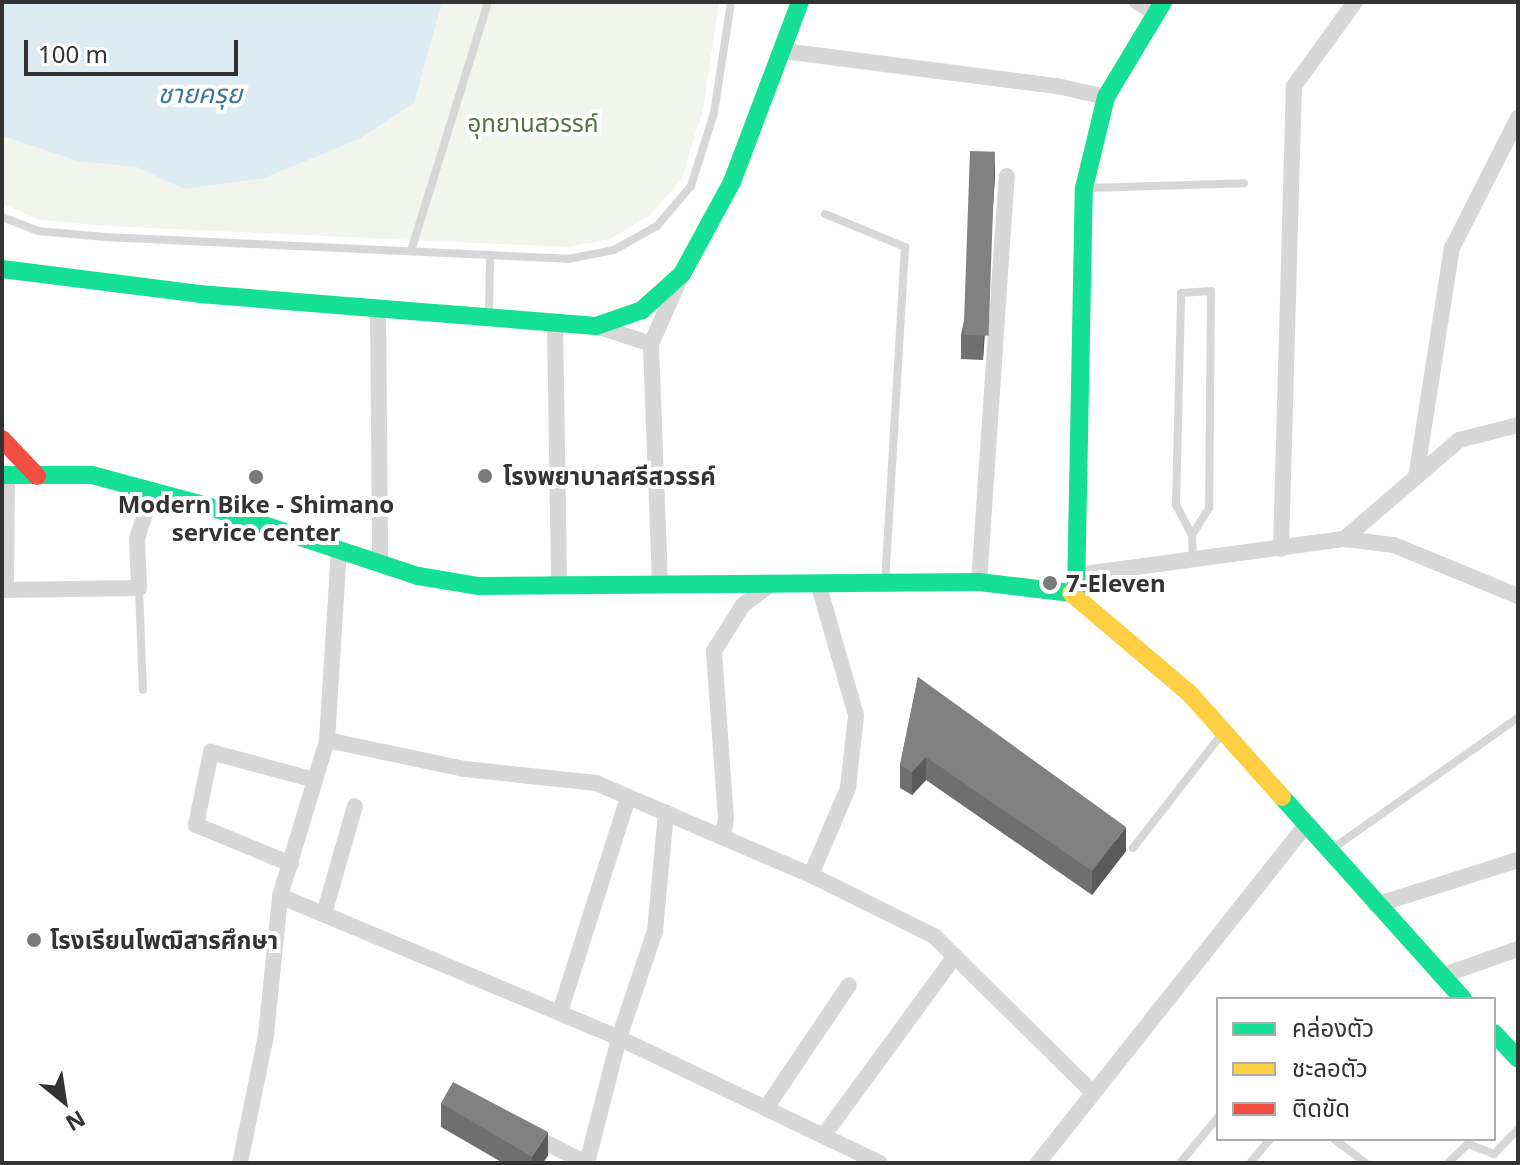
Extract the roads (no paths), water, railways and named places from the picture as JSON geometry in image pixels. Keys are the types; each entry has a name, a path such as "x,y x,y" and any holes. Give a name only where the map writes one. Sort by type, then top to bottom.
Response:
{"street":[{"path":"660,582 651,344 682,274 732,182 800,2"},
{"path":"1137,2 1159,7 1106,97 1084,188 1077,585 1190,694 1327,853 1461,997"},
{"path":"1281,549 1294,86 1355,2"},
{"path":"783,51 1106,97"},
{"path":"1416,477 1452,248 1518,118"},
{"path":"979,582 1007,176"},
{"path":"2,269 378,309 596,326 651,344"},
{"path":"596,326 642,310 682,274"},
{"path":"378,309 380,563"},
{"path":"555,323 559,585"},
{"path":"1344,539 1459,440 1518,425"},
{"path":"2,439 37,476"},
{"path":"151,494 137,539 139,588 4,590 5,475 92,475 151,494 207,506 380,563 479,586 660,582 1077,585 1344,539 1394,545 1518,596"},
{"path":"240,1163 266,1035 280,896 327,740 339,550"},
{"path":"723,837 726,819 714,651 740,610 772,583"},
{"path":"811,875 848,788 856,715 818,583"},
{"path":"327,740 465,769 596,783 811,875 934,936 1093,1093"},
{"path":"291,864 195,823 211,752 315,780"},
{"path":"560,1012 628,797"},
{"path":"324,914 355,806"},
{"path":"509,1123 587,1163 619,1038 655,931 666,813"},
{"path":"1038,1163 1304,827"},
{"path":"1376,905 1518,860"},
{"path":"280,896 619,1038 880,1163"},
{"path":"1441,976 1518,949"},
{"path":"824,1135 955,956"},
{"path":"766,1108 849,985"},
{"path":"1496,1035 1518,1059"}],"lane":[{"path":"411,251 488,2"},
{"path":"2,217 38,231 105,237 568,259 614,250 657,226 691,186 714,113 731,2"},
{"path":"1084,188 1244,183"},
{"path":"825,214 905,247 884,582"},
{"path":"489,318 490,255"},
{"path":"1192,535 1209,508 1211,291 1181,293 1176,505 1192,535 1193,563"},
{"path":"139,588 143,690"},
{"path":"1327,853 1518,718"},
{"path":"1133,848 1223,733"},
{"path":"1180,1163 1216,1119"},
{"path":"1448,1163 1468,1144 1494,1154 1518,1129"},
{"path":"1250,1163 1268,1141"},
{"path":"1337,1141 1366,1163"}],"water":[{"name":"ชายครุย","path":"2,2 442,2 414,103 359,139 264,178 184,189 137,167 78,161 3,136"}],"place":[{"name":"โรงพยาบาลศรีสวรรค์","path":"485,476"},
{"name":"Modern Bike - Shimano service center","path":"256,477"},
{"name":"7-Eleven","path":"1050,583"},
{"name":"โรงเรียนโพฒิสารศึกษา","path":"34,940"}],"park label":[{"name":"อุทยานสวรรค์","path":"533,123"}]}
